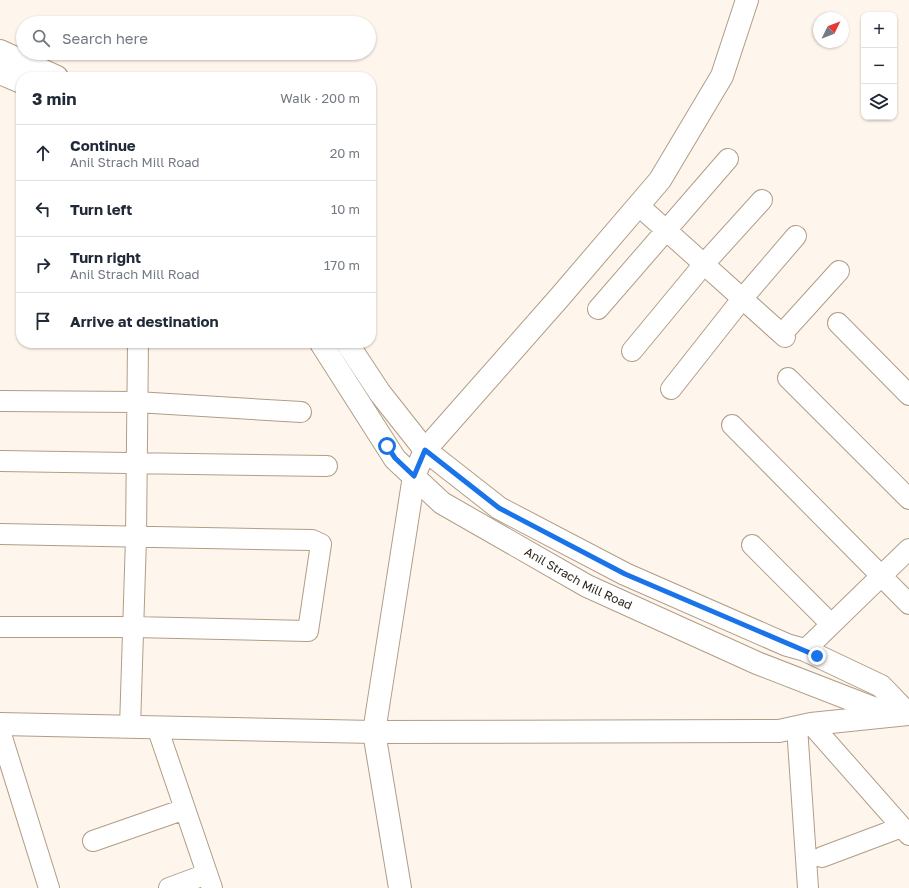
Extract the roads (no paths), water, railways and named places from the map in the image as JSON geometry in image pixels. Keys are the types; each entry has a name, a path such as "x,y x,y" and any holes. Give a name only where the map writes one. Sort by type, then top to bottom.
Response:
{"street":[{"path":"400,888 374,732 414,476 425,450 560,298 660,180 722,76 747,0"},
{"path":"0,51 16,58"},
{"path":"20,60 46,72"},
{"path":"0,73 16,80"},
{"path":"598,309 728,159"},
{"path":"632,351 704,264 762,200"},
{"path":"638,205 783,336 839,271"},
{"path":"671,389 742,299 796,236"},
{"path":"838,323 909,395"},
{"path":"130,727 136,538 136,402 138,348"},
{"name":"Anil Strach Mill Road","path":"324,348 395,458 442,503 587,586 757,663 873,708 909,714"},
{"name":"Anil Strach Mill Road","path":"350,348 380,393 425,450 499,508 625,574 787,645 805,650 881,686 909,714"},
{"path":"788,378 909,499"},
{"path":"0,401 136,402 302,412"},
{"path":"732,425 909,604"},
{"path":"0,461 327,466"},
{"path":"0,534 136,538 312,540 321,544 308,631 133,627 0,627"},
{"path":"752,545 831,624"},
{"path":"805,650 909,549"},
{"path":"0,724 374,732 779,731 804,726 909,714"},
{"path":"804,726 906,831 822,857"},
{"path":"804,726 808,888"},
{"path":"156,728 209,881 169,888"},
{"path":"0,731 49,888"},
{"path":"93,841 184,809"}]}
